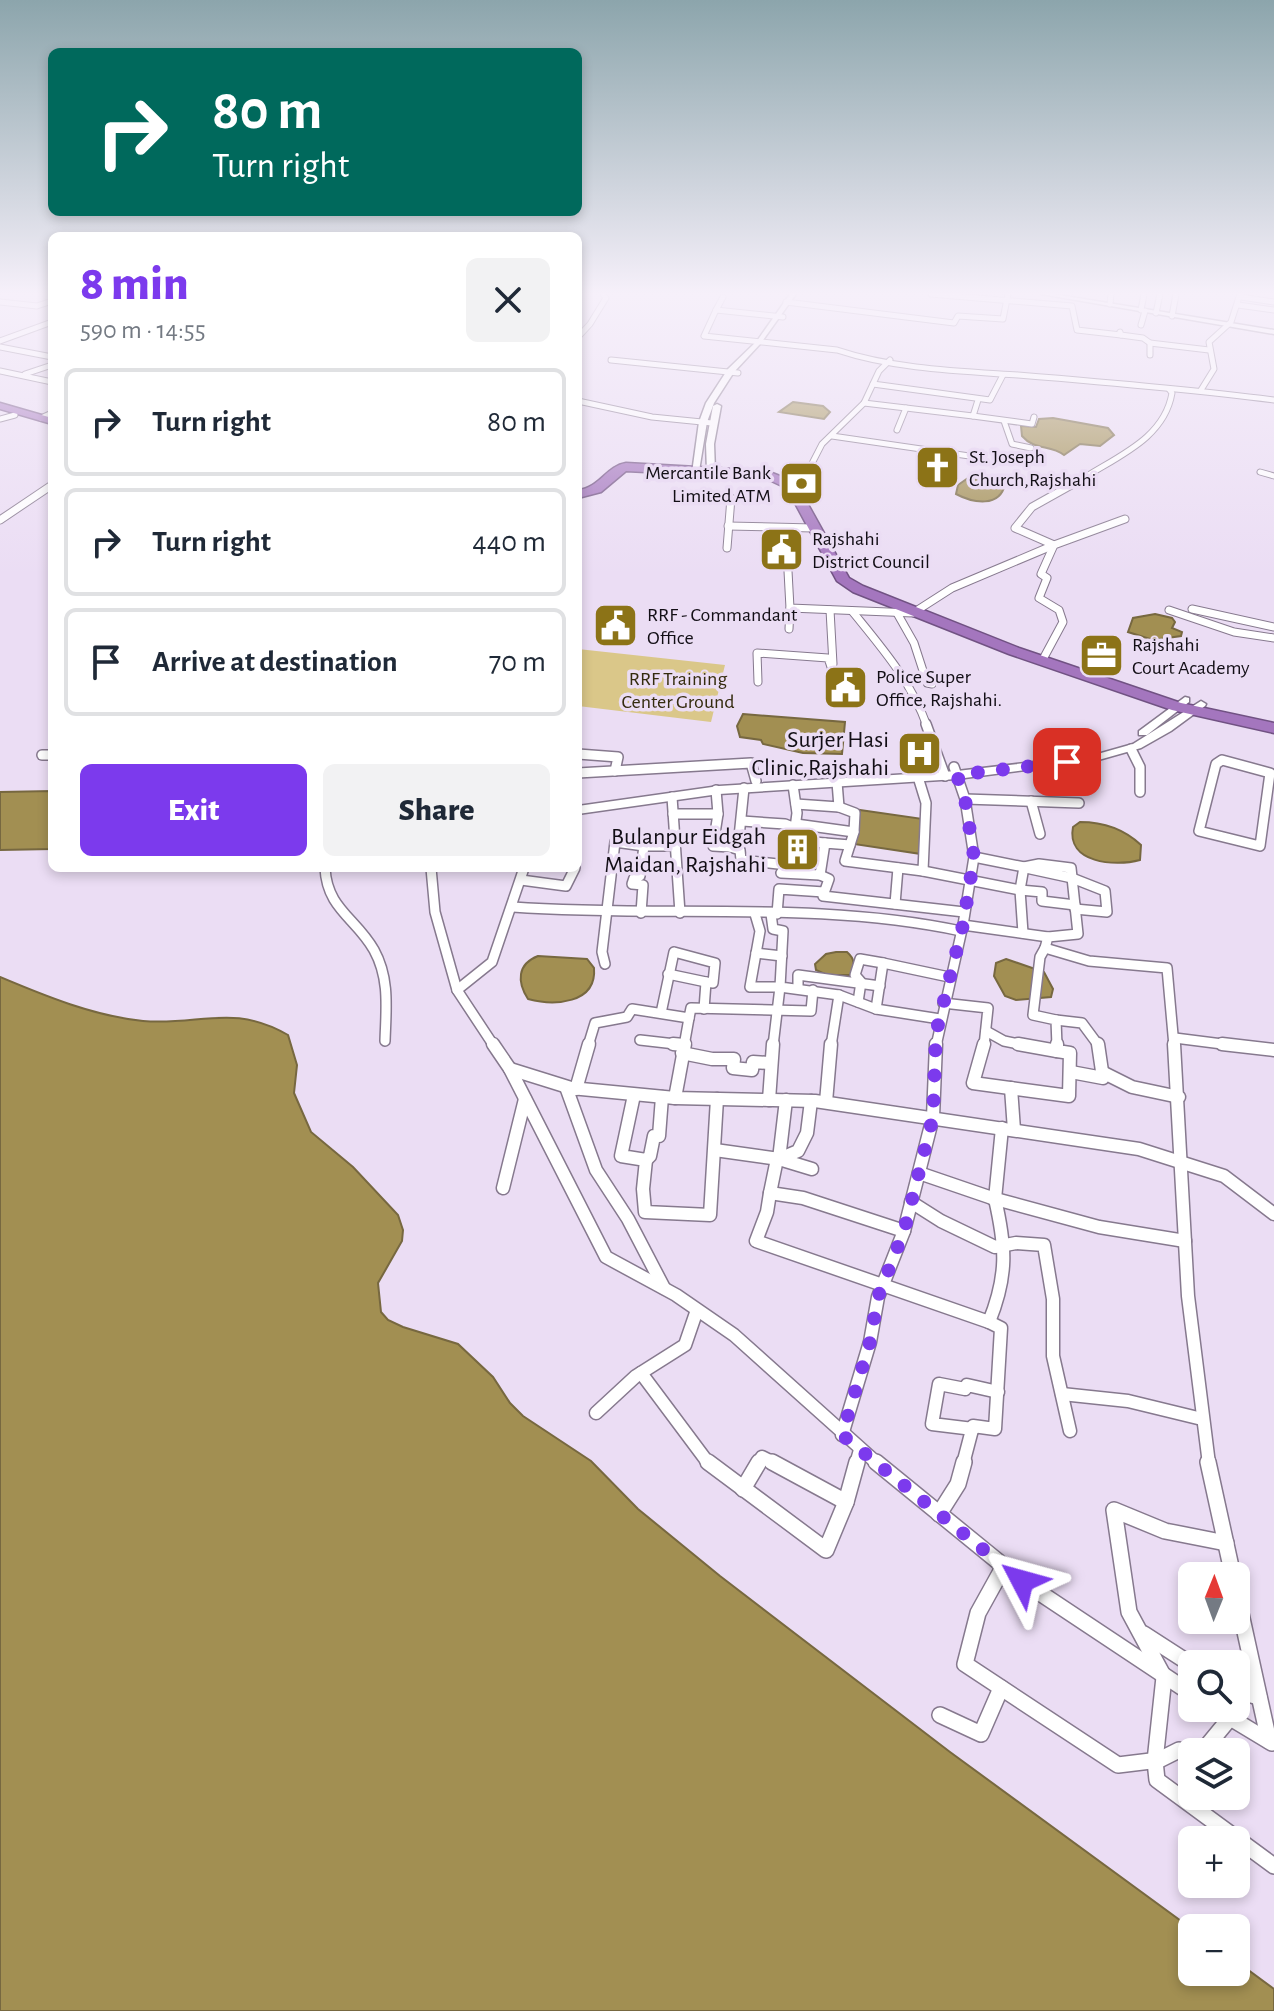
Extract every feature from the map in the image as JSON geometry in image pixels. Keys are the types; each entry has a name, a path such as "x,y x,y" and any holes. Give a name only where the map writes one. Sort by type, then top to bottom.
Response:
{"highway":[{"path":"0,409 15,415 48,419"},
{"path":"0,409 48,419"},
{"path":"582,494 602,488 618,468 767,475 794,490 844,581 858,589 910,612 1044,658 1194,707 1274,728"},
{"path":"1044,658 1156,699 1274,721"}],"street":[{"path":"695,471 703,422 710,403 722,388"},
{"path":"711,471 712,423 726,388"},
{"path":"794,490 807,478 822,444 864,403 871,388"},
{"path":"898,388 990,400 996,388"},
{"path":"1155,388 1201,390 1274,400"},
{"path":"1054,545 1015,528 1033,505 1056,495 1093,473 1100,465 1124,455 1145,441 1169,411 1172,393 1169,389"},
{"path":"973,416 978,400"},
{"path":"582,402 652,417 712,423"},
{"path":"864,403 1032,424 1034,417"},
{"path":"897,430 906,408"},
{"path":"0,419 15,415"},
{"path":"1004,421 1012,444 1031,448"},
{"path":"832,436 983,458"},
{"path":"1260,472 1274,476"},
{"path":"0,520 48,488"},
{"path":"679,497 731,498 727,548"},
{"path":"790,608 910,612 1005,562 1125,519"},
{"path":"728,526 813,528"},
{"path":"1044,658 1063,622 1059,610 1039,598 1047,578 1041,574 1054,545"},
{"path":"788,571 789,629"},
{"path":"1192,609 1274,627"},
{"path":"758,682 757,653 828,658 833,675 830,610"},
{"path":"1169,610 1234,632 1274,638"},
{"path":"842,1435 870,1342 882,1286 904,1231 933,1117 936,1033 962,928 974,857 965,799 916,696 892,660 852,611"},
{"path":"910,612 914,643 927,683 932,684"},
{"path":"1156,699 1162,726"},
{"path":"582,807 718,784 950,772 1095,758 1131,749 1194,707"},
{"path":"582,808 716,790 918,777 1095,751 1119,745 1162,726 1194,707"},
{"path":"1131,749 1140,767 1140,792"},
{"path":"582,754 618,757 615,771"},
{"path":"42,755 48,755"},
{"path":"1222,760 1270,773 1260,846 1199,831 1216,764 1222,760"},
{"path":"582,773 751,763 756,781"},
{"path":"918,777 926,803 923,871"},
{"path":"837,782 839,807"},
{"path":"769,1100 769,1063 780,987 783,931 773,929 774,914 793,840 796,804 793,785"},
{"path":"730,847 731,837 739,837 744,788"},
{"path":"716,790 718,813 713,846 740,850 741,860 820,875 829,879 823,896 964,912"},
{"path":"672,797 680,913"},
{"path":"965,799 1079,803"},
{"path":"1031,801 1040,834"},
{"path":"796,804 839,807 855,813 854,832 845,861 1042,892 1042,901 1107,912 1105,891 1072,878"},
{"path":"673,814 718,813 854,832"},
{"path":"793,840 850,845"},
{"path":"605,964 602,952 615,842 675,846"},
{"path":"820,875 825,843"},
{"path":"641,913 643,885 632,884 634,878 640,876 644,846"},
{"path":"974,857 1024,867 1039,864 1071,868 1078,934 1046,942"},
{"path":"1023,933 1020,890 1024,867"},
{"path":"895,904 898,868"},
{"path":"325,872 326,890 374,950 387,984 385,1041"},
{"path":"431,872 435,912 457,990 510,1069 606,1257 665,1289 734,1335 842,1435 1004,1566 1178,1686"},
{"path":"457,990 492,962 523,872"},
{"path":"521,880 566,886 573,872"},
{"path":"779,889 824,892"},
{"path":"513,907 916,921 1023,933 1046,942 1057,954 1098,963 1167,968 1179,1097 1185,1241 1202,1419 1230,1562"},
{"path":"755,914 760,931 750,987 813,990 839,995 876,1009 940,1019"},
{"path":"1046,942 1040,957 1033,1015 1082,1023 1100,1047 1103,1078 1071,1072"},
{"path":"661,1013 671,982 668,974 674,952 715,963 713,983 668,974"},
{"path":"756,953 782,956"},
{"path":"858,1002 861,982 855,975 860,959 949,977"},
{"path":"876,1009 883,963"},
{"path":"798,988 798,975 880,986"},
{"path":"704,1009 706,982"},
{"path":"675,1098 691,1008 811,1011 813,990"},
{"path":"826,1102 839,995"},
{"path":"943,1003 988,1008 986,1031 973,1083 1069,1096 1070,1053 1004,1041 986,1031"},
{"path":"665,1289 628,1219 596,1170 571,1088 595,1023 627,1017 632,1009 689,1018"},
{"path":"1056,1020 1057,1051"},
{"path":"1175,1038 1274,1050"},
{"path":"640,1040 712,1059 734,1059 733,1068 752,1070 753,1062 769,1063"},
{"path":"510,1069 571,1088 675,1098 826,1102 1139,1149 1224,1176 1274,1214"},
{"path":"1102,1072 1132,1087 1179,1097"},
{"path":"989,1322 1004,1288 1005,1245 993,1198 1008,1129 1011,1088"},
{"path":"634,1095 621,1156 646,1160"},
{"path":"662,1097 659,1136 654,1136 650,1156 646,1160 643,1189 645,1212 710,1215 717,1099"},
{"path":"503,1188 525,1099"},
{"path":"786,1100 767,1212 756,1241 1001,1328 995,1429 973,1426 958,1484 939,1514"},
{"path":"778,1159 798,1151 807,1133 811,1101"},
{"path":"715,1150 778,1159 812,1169"},
{"path":"919,1173 993,1198 1099,1227 1185,1241"},
{"path":"770,1193 803,1198 904,1231"},
{"path":"911,1202 941,1221 995,1247 1044,1245 1053,1299 1053,1356 1070,1431"},
{"path":"596,1413 641,1373 685,1345 697,1310"},
{"path":"641,1373 710,1465 826,1550 846,1502 860,1450"},
{"path":"973,1429 932,1424 939,1384 965,1389 967,1385 998,1392"},
{"path":"1062,1394 1128,1401 1202,1419"},
{"path":"743,1489 762,1457 846,1502"},
{"path":"1226,1543 1165,1531 1114,1510 1129,1612 1164,1677 1155,1761 1157,1780 1274,1866"},
{"path":"1004,1566 984,1592 973,1621 965,1664 1118,1765 1155,1761 1178,1750"},
{"path":"1142,1633 1178,1656"},
{"path":"1245,1634 1271,1743"},
{"path":"940,1715 981,1734 1001,1688"},
{"path":"1250,1695 1259,1697"},
{"path":"1214,1738 1227,1722"},
{"path":"1237,1722 1271,1743"}],"green space":[{"name":"RRF Training Center Ground","path":"582,649 725,665 711,722 582,706"}],"shaded area":[{"path":"793,402 823,406 830,412 824,419 779,412"},
{"path":"1053,418 1108,428 1114,435 1100,446 1080,444 1064,455 1032,444 1022,436 1021,426 1036,427 1039,419"},
{"path":"968,478 1005,484 998,497 992,500 970,500 956,494 958,485"},
{"path":"1155,614 1172,618 1175,622 1172,628 1182,632 1181,636 1153,640 1128,632 1133,618"},
{"path":"743,714 845,722 842,754 803,753 740,737 737,726"},
{"path":"48,791 48,849 0,850 0,792"},
{"path":"860,810 923,819 921,854 854,844"},
{"path":"1080,822 1105,825 1128,835 1141,845 1140,860 1106,862 1085,855 1073,839 1073,827"},
{"path":"847,952 852,958 851,975 827,975 816,970 815,964 826,954"},
{"path":"538,956 587,959 594,968 589,989 572,1000 561,1002 528,999 521,974 526,964"},
{"path":"1006,959 1044,972 1053,989 1051,997 1016,1000 1005,996 994,976 996,963"},
{"path":"0,977 106,1015 163,1022 233,1018 268,1025 288,1035 297,1065 294,1093 311,1132 353,1167 398,1215 403,1230 402,1241 378,1283 381,1312 388,1320 458,1344 493,1377 523,1416 591,1461 638,1509 720,1576 950,1752 1178,1919 1178,1986 1250,1986 1250,1971 1274,1989 1274,2011 0,2011"}],"place":[{"name":"St. Joseph Church,Rajshahi","path":"938,468"},
{"name":"Mercantile Bank Limited ATM","path":"802,483"},
{"name":"Rajshahi District Council","path":"781,550"},
{"name":"RRF - Commandant Office","path":"616,625"},
{"name":"Rajshahi Court Academy","path":"1101,655"},
{"name":"Police Super Office, Rajshahi.","path":"845,688"},
{"name":"Surjer Hasi Clinic,Rajshahi","path":"920,753"},
{"name":"Bulanpur Eidgah Maidan, Rajshahi","path":"797,850"}],"route":[{"path":"1022,1581 842,1435 870,1342 878,1297 904,1231 933,1117 936,1033 963,925 974,857 965,799 957,775 1067,762"}]}
